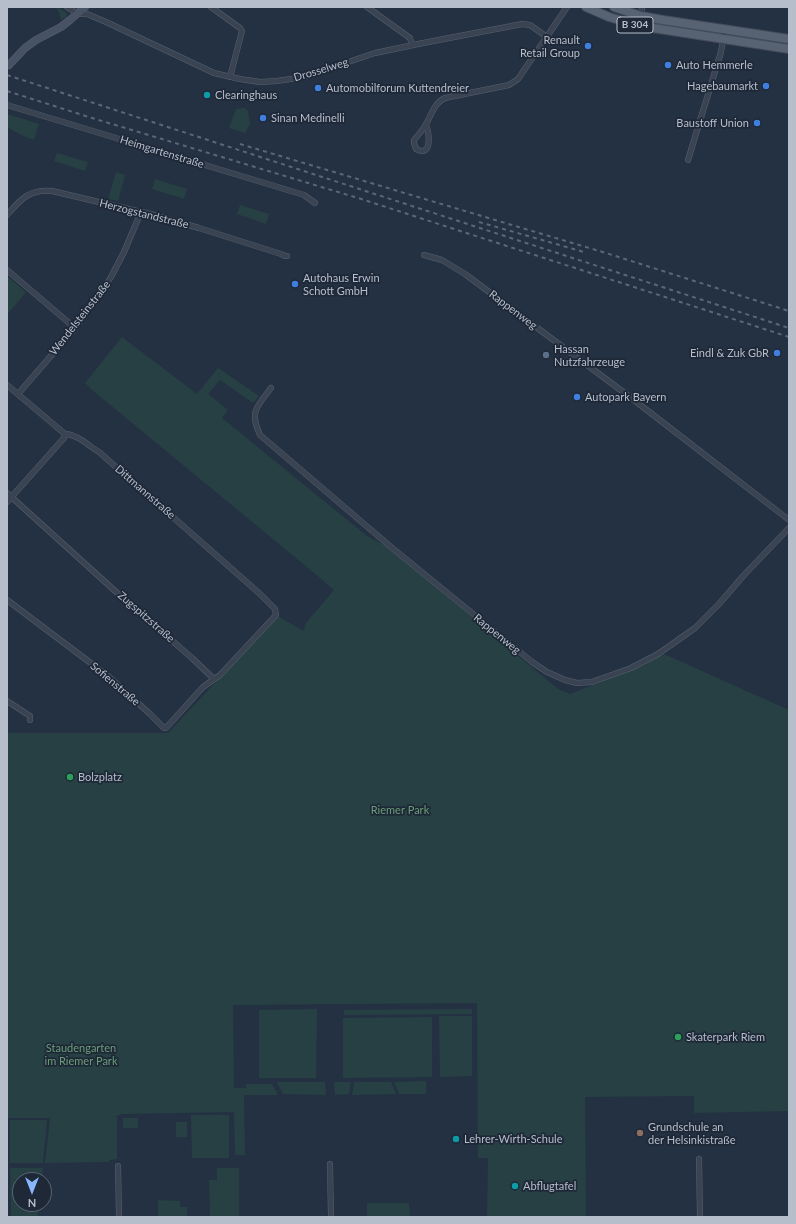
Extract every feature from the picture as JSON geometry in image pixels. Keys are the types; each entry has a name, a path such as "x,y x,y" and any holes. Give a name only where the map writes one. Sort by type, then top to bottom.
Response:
{"main road":[{"name":"B 304","path":"586,7 609,17 640,26 789,49"},
{"name":"B 304","path":"614,7 641,16 789,39"}],"street":[{"path":"67,7 78,14"},
{"path":"9,65 25,48 36,40 61,27 85,7"},
{"path":"211,7 242,31 230,77"},
{"path":"367,7 410,38 412,45"},
{"path":"426,125 429,142 428,147 422,151 416,149 414,140 426,125 436,104 446,98 514,83 567,7"},
{"path":"641,16 642,7"},
{"name":"Drosselweg","path":"78,14 87,14 100,19 214,73 260,82 304,77 375,53 522,24 530,25 547,37"},
{"path":"688,160 721,52 725,29"},
{"name":"Heimgartenstraße","path":"7,105 304,195 315,203"},
{"name":"Herzogstandstraße","path":"7,215 22,198 38,191 52,191 150,214 287,256"},
{"name":"Wendelsteinstraße","path":"18,394 75,328 102,291 111,277 127,245 140,212"},
{"name":"Rappenweg","path":"424,255 442,260 465,274 630,397 789,520"},
{"path":"7,270 75,328"},
{"name":"Dittmannstraße","path":"7,385 65,434 78,438 99,452 259,593 275,609 276,615 220,675 214,679"},
{"name":"Rappenweg","path":"271,388 255,408 254,415 256,427 260,435 391,547 532,662 547,672 565,680 577,683 592,682 631,668 658,654 695,628 789,528"},
{"path":"7,502 64,438 65,434"},
{"name":"Zugspitzstraße","path":"7,493 214,679"},
{"name":"Sofienstraße","path":"7,600 108,676 164,728 166,728 203,687 214,679"},
{"path":"7,701 30,716 30,720"},
{"path":"699,1159 700,1217"},
{"path":"330,1164 331,1217"},
{"path":"118,1166 119,1217"}],"green space":[{"path":"56,7 66,12 66,17 61,20"},
{"path":"245,108 248,111 250,124 245,133 229,128 236,109"},
{"path":"7,114 39,124 34,140 7,127"},
{"path":"57,153 88,162 85,171 54,161"},
{"path":"116,172 125,175 118,201 108,199"},
{"path":"155,179 187,189 184,199 152,189"},
{"path":"240,205 269,214 266,224 237,214"},
{"path":"7,276 26,292 7,315"},
{"name":"Riemer Park","path":"122,337 197,394 218,368 259,396 253,403 220,380 208,394 228,410 222,418 367,536 386,546 558,689 570,694 632,670 664,654 789,710 789,1111 694,1113 694,1096 585,1097 586,1217 487,1217 488,1158 478,1158 477,1003 233,1005 234,1088 246,1088 246,1084 272,1084 278,1095 244,1095 245,1155 235,1155 234,1112 121,1114 115,1117 117,1117 117,1159 109,1160 109,1162 45,1163 50,1118 7,1118 7,733 168,733 278,616 303,631 305,628 304,626 310,618 334,590 85,383"},
{"path":"317,1009 316,1078 259,1078 259,1010"},
{"path":"472,1009 472,1014 344,1015 344,1010"},
{"path":"439,1016 472,1016 472,1076 440,1077"},
{"path":"432,1017 432,1077 343,1078 343,1018"},
{"path":"426,1081 426,1094 399,1094 394,1082"},
{"path":"277,1082 325,1082 326,1095 283,1094"},
{"path":"334,1082 351,1082 349,1094 335,1095"},
{"path":"354,1082 391,1082 396,1094 352,1095"},
{"path":"191,1115 229,1115 229,1158 192,1158"},
{"path":"123,1118 138,1118 138,1128 123,1128"},
{"path":"10,1120 47,1120 43,1163 10,1163"},
{"path":"176,1122 187,1122 187,1137 176,1137"},
{"path":"10,1168 43,1168 43,1172 12,1172 12,1212 38,1212 38,1217 11,1217"},
{"path":"217,1168 239,1168 239,1217 210,1217 209,1180 217,1180"},
{"path":"158,1200 180,1201 180,1207 187,1207 187,1217 158,1217"},
{"path":"367,1203 409,1203 410,1217 367,1217"}],"railway":[{"path":"7,75 789,328"},
{"path":"7,91 358,198 789,337"},
{"path":"240,144 606,253 789,311"},
{"path":"479,222 584,252"}],"place":[{"name":"Renault Retail Group","path":"588,46"},
{"name":"Auto Hemmerle","path":"668,65"},
{"name":"Hagebaumarkt","path":"766,86"},
{"name":"Automobilforum Kuttendreier","path":"318,88"},
{"name":"Clearinghaus","path":"207,95"},
{"name":"Sinan Medinelli","path":"263,118"},
{"name":"Baustoff Union","path":"757,123"},
{"name":"Autohaus Erwin Schott GmbH","path":"295,284"},
{"name":"Eindl & Zuk GbR","path":"777,353"},
{"name":"Hassan Nutzfahrzeuge","path":"546,355"},
{"name":"Autopark Bayern","path":"577,397"},
{"name":"Bolzplatz","path":"70,777"},
{"name":"Skaterpark Riem","path":"678,1037"},
{"name":"Grundschule an der Helsinkistraße","path":"640,1133"},
{"name":"Lehrer-Wirth-Schule","path":"456,1139"},
{"name":"Abflugtafel","path":"515,1186"}],"park label":[{"name":"Staudengarten im Riemer Park","path":"81,1054"}]}
